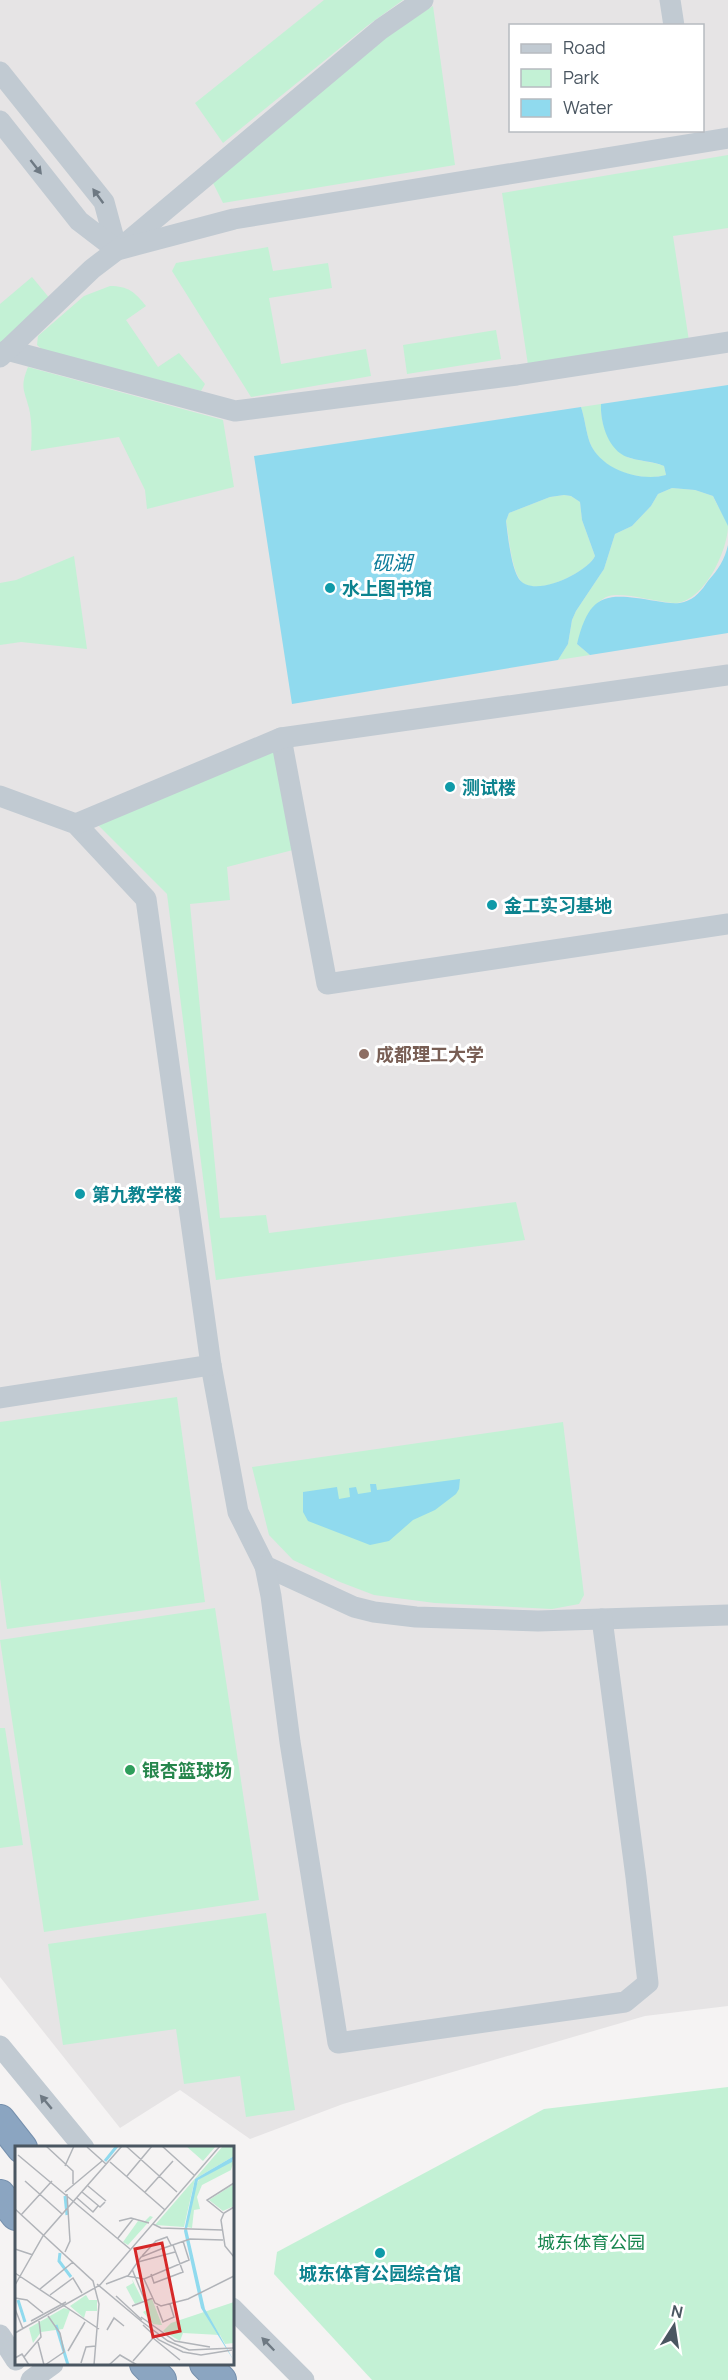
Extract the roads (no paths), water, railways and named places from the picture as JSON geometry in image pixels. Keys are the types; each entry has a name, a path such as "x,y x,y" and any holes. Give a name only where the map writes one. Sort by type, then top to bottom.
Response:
{"highway":[{"path":"0,2120 20,2146"},
{"path":"0,2195 15,2214"},
{"path":"146,2365 160,2380"},
{"path":"206,2365 221,2380"}],"street":[{"path":"4,354 93,269 154,221 381,29 423,0"},
{"path":"670,0 674,24"},
{"path":"0,72 104,202 117,250"},
{"path":"0,121 79,221 117,250"},
{"path":"117,250 234,219 692,137 728,138"},
{"path":"4,354 235,411 517,375 728,342"},
{"path":"76,824 281,738 728,677"},
{"path":"281,738 327,984 728,924"},
{"path":"0,796 76,824 146,899 211,1365 238,1512 265,1566 271,1596 290,1742 338,2043 625,2002 648,1983 602,1618"},
{"path":"0,1398 211,1365"},
{"path":"265,1566 354,1607 416,1617 538,1621 728,1616"},
{"path":"0,2046 82,2146"},
{"path":"234,2309 304,2380"},
{"path":"0,2335 15,2358"},
{"path":"20,2365 30,2380 52,2365"}],"water":[{"name":"砚湖","path":"728,385 728,526 713,496 695,490 672,488 658,494 651,506 632,526 615,534 604,569 576,611 568,644 558,660 292,704 254,456 581,407 590,443 603,460 612,467 634,475 656,477 666,475 664,466 627,457 615,448 606,435 601,404","holes":["571,496 580,502 582,520 595,556 582,570 559,581 547,585 526,584 516,574 512,559 506,521 509,513 550,497"]},
{"path":"728,545 728,633 590,655 577,644 588,614 595,605 603,600 625,597 677,603 692,599 718,568"},
{"path":"460,1479 456,1494 435,1510 413,1520 389,1541 370,1545 308,1521 303,1512 303,1492 337,1487 339,1499 350,1497 349,1488 356,1487 358,1494 371,1492 370,1484 376,1484 377,1490"}],"place":[{"name":"水上图书馆","path":"330,588"},
{"name":"测试楼","path":"450,787"},
{"name":"金工实习基地","path":"492,905"},
{"name":"成都理工大学","path":"364,1054"},
{"name":"第九教学楼","path":"80,1194"},
{"name":"银杏篮球场","path":"130,1770"},
{"name":"城东体育公园综合馆","path":"380,2253"}],"park label":[{"name":"城东体育公园","path":"591,2242"}]}
